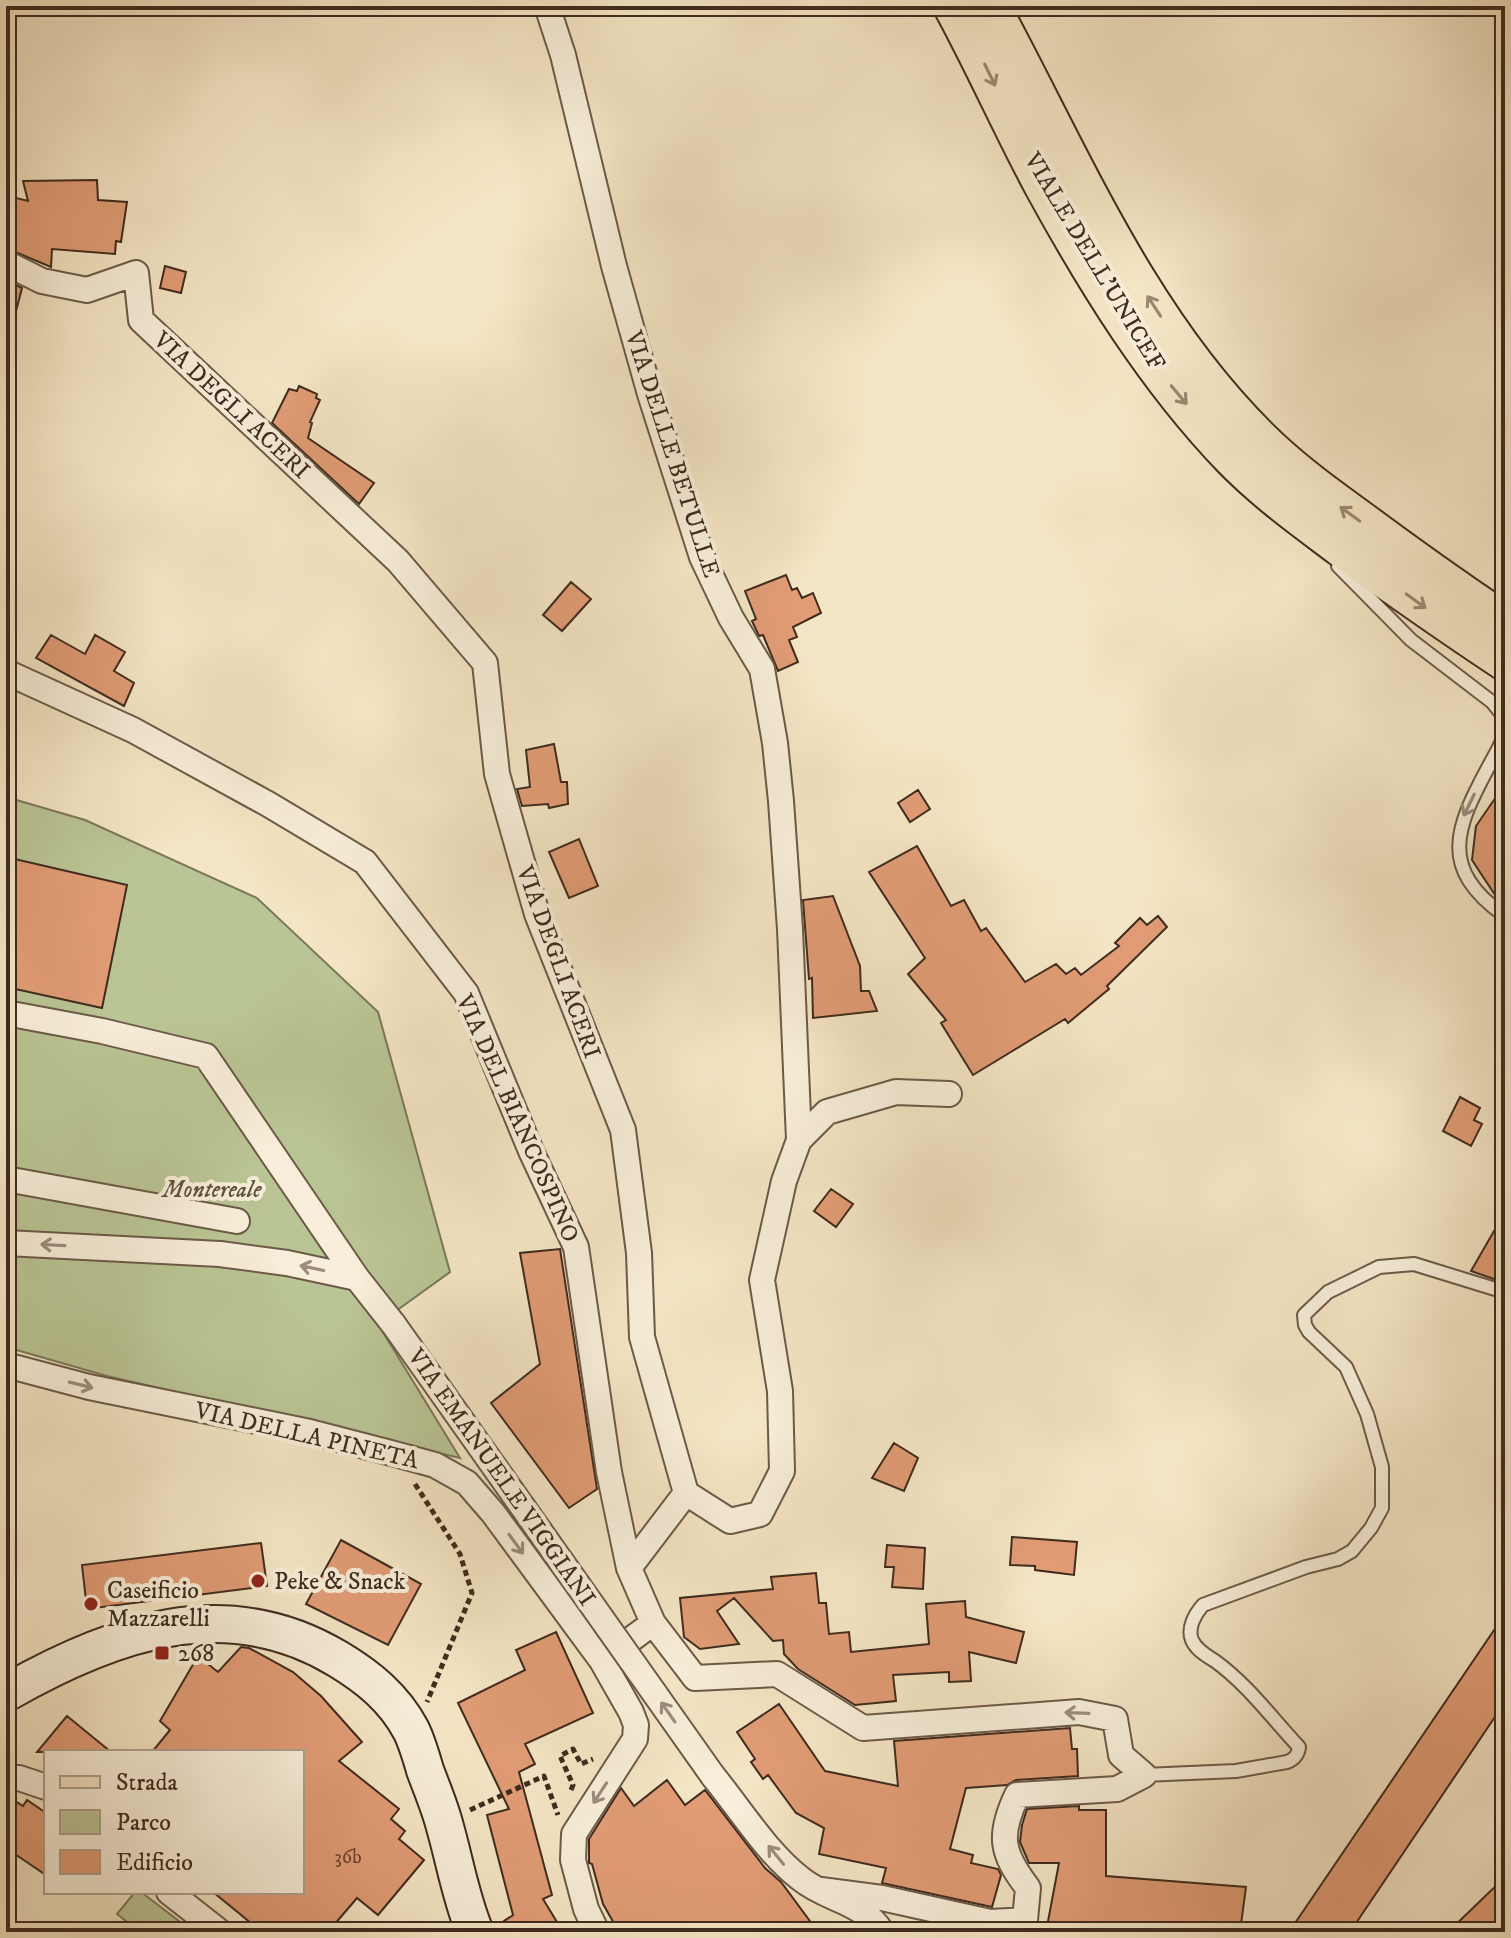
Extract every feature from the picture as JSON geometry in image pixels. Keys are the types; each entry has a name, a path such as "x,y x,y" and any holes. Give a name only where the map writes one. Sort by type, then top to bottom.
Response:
{"main road":[{"name":"VIALE DELL'UNICEF","path":"954,6 1045,185 1100,279 1159,370 1233,457 1277,498 1422,605 1505,660"},
{"name":"VIALE DELL'UNICEF","path":"989,6 1071,170 1184,352 1217,392 1255,436 1297,475 1439,580 1505,624"}],"street":[{"name":"VIA DELLE BETULLE","path":"547,6 563,55 614,266 650,394 702,557 731,618 762,669 781,801 799,1140 784,1181 762,1280 780,1391 782,1471 760,1514 730,1521 686,1493"},
{"name":"VIA DEGLI ACERI","path":"6,263 42,281 87,290 136,273 141,320 398,561 485,663 497,774 537,914 623,1130 639,1253 642,1337 686,1493"},
{"name":"VIA DEL BIANCOSPINO","path":"6,672 133,730 268,804 365,862 466,993 531,1151 576,1247 609,1472 629,1568 653,1623 695,1678 777,1674 863,1728 1079,1712 1115,1719 1121,1755 1144,1775"},
{"name":"VIA EMANUELE VIGGIANI","path":"6,1013 102,1031 206,1056 357,1278 394,1325 713,1776 783,1864 804,1882 872,1917 882,1932"},
{"name":"VIA DELLE BETULLE","path":"799,1140 827,1112 896,1092 949,1094"},
{"path":"6,1179 237,1221"},
{"path":"6,1243 220,1254 287,1263 357,1278"},
{"name":"VIA DELLA PINETA","path":"6,1365 89,1387 310,1432 435,1465 467,1483 493,1513 602,1661 636,1725 635,1739 574,1834 573,1860 586,1909 597,1932"},
{"path":"629,1568 686,1493"},
{"path":"6,1693 64,1661 119,1638 200,1623 237,1624 284,1635 310,1645 359,1671 396,1706 412,1731 444,1822 475,1932"},
{"path":"602,1661 653,1623"},
{"path":"821,1890 882,1898 990,1922 1025,1920 1028,1888 1010,1865 1005,1846 1006,1819 1017,1795 1117,1789 1144,1775"},
{"path":"6,1778 19,1778 44,1786"},
{"path":"172,1894 220,1932"}],"lane":[{"path":"1277,498 1317,544"},
{"path":"1328,555 1411,640 1492,702 1505,718 1505,740 1462,821 1458,852 1467,881 1505,916"},
{"path":"1144,1775 1236,1771 1294,1760 1298,1753 1299,1747 1238,1678 1200,1650 1192,1639 1192,1628 1195,1615 1203,1605 1306,1567 1338,1559 1352,1551 1371,1528 1382,1508 1382,1467 1367,1414 1346,1367 1309,1332 1304,1315 1328,1292 1379,1267 1414,1264 1505,1292"}],"path":[{"path":"395,1454 460,1554 472,1593 437,1682 412,1731"},
{"path":"568,1796 573,1785 560,1756 573,1749 581,1764 600,1757"},
{"path":"444,1822 544,1776 559,1818 564,1807"}],"green space":[{"name":"Montereale","path":"6,797 85,820 257,898 378,1012 450,1272 378,1324 460,1458 107,1376 6,1347"},
{"path":"133,1894 144,1894 188,1928 185,1932 140,1932 117,1914"}],"building":[{"path":"97,180 98,200 127,202 121,242 116,241 115,254 52,249 51,267 6,248 6,203 11,202 12,197 28,201 23,181"},
{"path":"165,266 186,272 181,293 160,288"},
{"path":"6,280 22,288 13,323 6,322"},
{"path":"299,386 317,394 316,398 320,400 310,422 308,438 374,483 359,504 272,423 289,389 297,391"},
{"path":"786,575 792,590 797,588 802,598 813,593 821,613 793,627 797,637 789,640 798,662 778,671 763,635 759,636 752,621 756,619 745,591"},
{"path":"571,582 591,599 562,631 543,615"},
{"path":"51,635 85,654 95,635 125,652 114,671 134,683 124,706 36,658"},
{"path":"554,744 561,782 567,782 568,804 549,808 548,804 522,806 517,789 530,787 526,750"},
{"path":"1505,784 1505,904 1497,898 1472,860 1476,826"},
{"path":"918,790 930,809 910,822 898,803"},
{"path":"579,839 598,886 569,898 549,852"},
{"path":"917,846 951,906 964,900 981,931 986,928 1025,982 1056,964 1066,974 1075,968 1081,975 1119,946 1115,943 1140,918 1147,925 1158,916 1167,927 1107,986 1109,989 1068,1023 1065,1019 973,1075 941,1023 946,1020 908,974 925,958 869,872"},
{"path":"6,857 127,885 102,1008 6,987"},
{"path":"833,896 860,966 861,991 869,991 877,1011 813,1018 803,900"},
{"path":"1460,1097 1480,1108 1474,1120 1482,1124 1471,1146 1443,1131"},
{"path":"831,1189 853,1204 836,1227 814,1211"},
{"path":"1505,1212 1505,1283 1471,1271"},
{"path":"560,1249 597,1489 569,1508 491,1403 540,1364 520,1253"},
{"path":"894,1443 918,1458 904,1491 872,1478"},
{"path":"1012,1537 1077,1542 1074,1575 1035,1570 1035,1566 1010,1565"},
{"path":"341,1540 421,1584 388,1645 306,1604"},
{"path":"261,1543 267,1586 87,1609 82,1565"},
{"path":"887,1545 925,1548 923,1589 892,1587 894,1567 885,1567"},
{"path":"816,1573 819,1603 826,1603 829,1634 849,1632 851,1652 929,1644 926,1604 965,1601 966,1617 1024,1632 1016,1663 969,1652 971,1681 949,1682 949,1672 893,1675 896,1701 855,1705 798,1669 784,1654 783,1640 773,1641 734,1598 717,1611 739,1644 700,1649 684,1637 680,1598 773,1589 771,1577"},
{"path":"1505,1614 1505,1702 1350,1932 1289,1932"},
{"path":"556,1632 593,1713 525,1744 535,1764 519,1772 552,1895 543,1899 563,1932 496,1932 495,1927 513,1915 487,1815 509,1809 458,1703 525,1670 516,1650"},
{"path":"241,1647 249,1648 293,1672 321,1696 362,1742 339,1761 399,1809 391,1819 405,1831 399,1839 424,1860 378,1915 357,1898 328,1932 262,1932 215,1894 304,1894 304,1750 154,1750 170,1730 160,1721 198,1656 218,1672"},
{"path":"779,1704 825,1771 898,1786 894,1741 1070,1728 1072,1749 1077,1749 1078,1776 1016,1780 1007,1785 966,1788 950,1849 973,1855 971,1863 998,1869 1001,1875 992,1907 882,1883 886,1868 819,1854 824,1828 796,1813 768,1775 763,1779 751,1762 755,1759 737,1732"},
{"path":"67,1716 109,1750 44,1750 37,1752"},
{"path":"667,1780 685,1805 705,1790 818,1932 619,1932 603,1904 592,1864 589,1863 589,1839 621,1788 634,1806"},
{"path":"6,1795 23,1806 27,1800 44,1812 44,1874 6,1848"},
{"path":"1079,1806 1079,1810 1106,1810 1106,1876 1246,1887 1240,1932 1046,1932 1059,1863 1029,1863 1020,1842 1022,1825 1027,1809"},
{"path":"1505,1877 1505,1932 1448,1932"}],"place":[{"name":"Peke & Snack","path":"258,1581"},
{"name":"Caseificio Mazzarelli","path":"91,1604"},
{"name":"268","path":"162,1653"}]}
